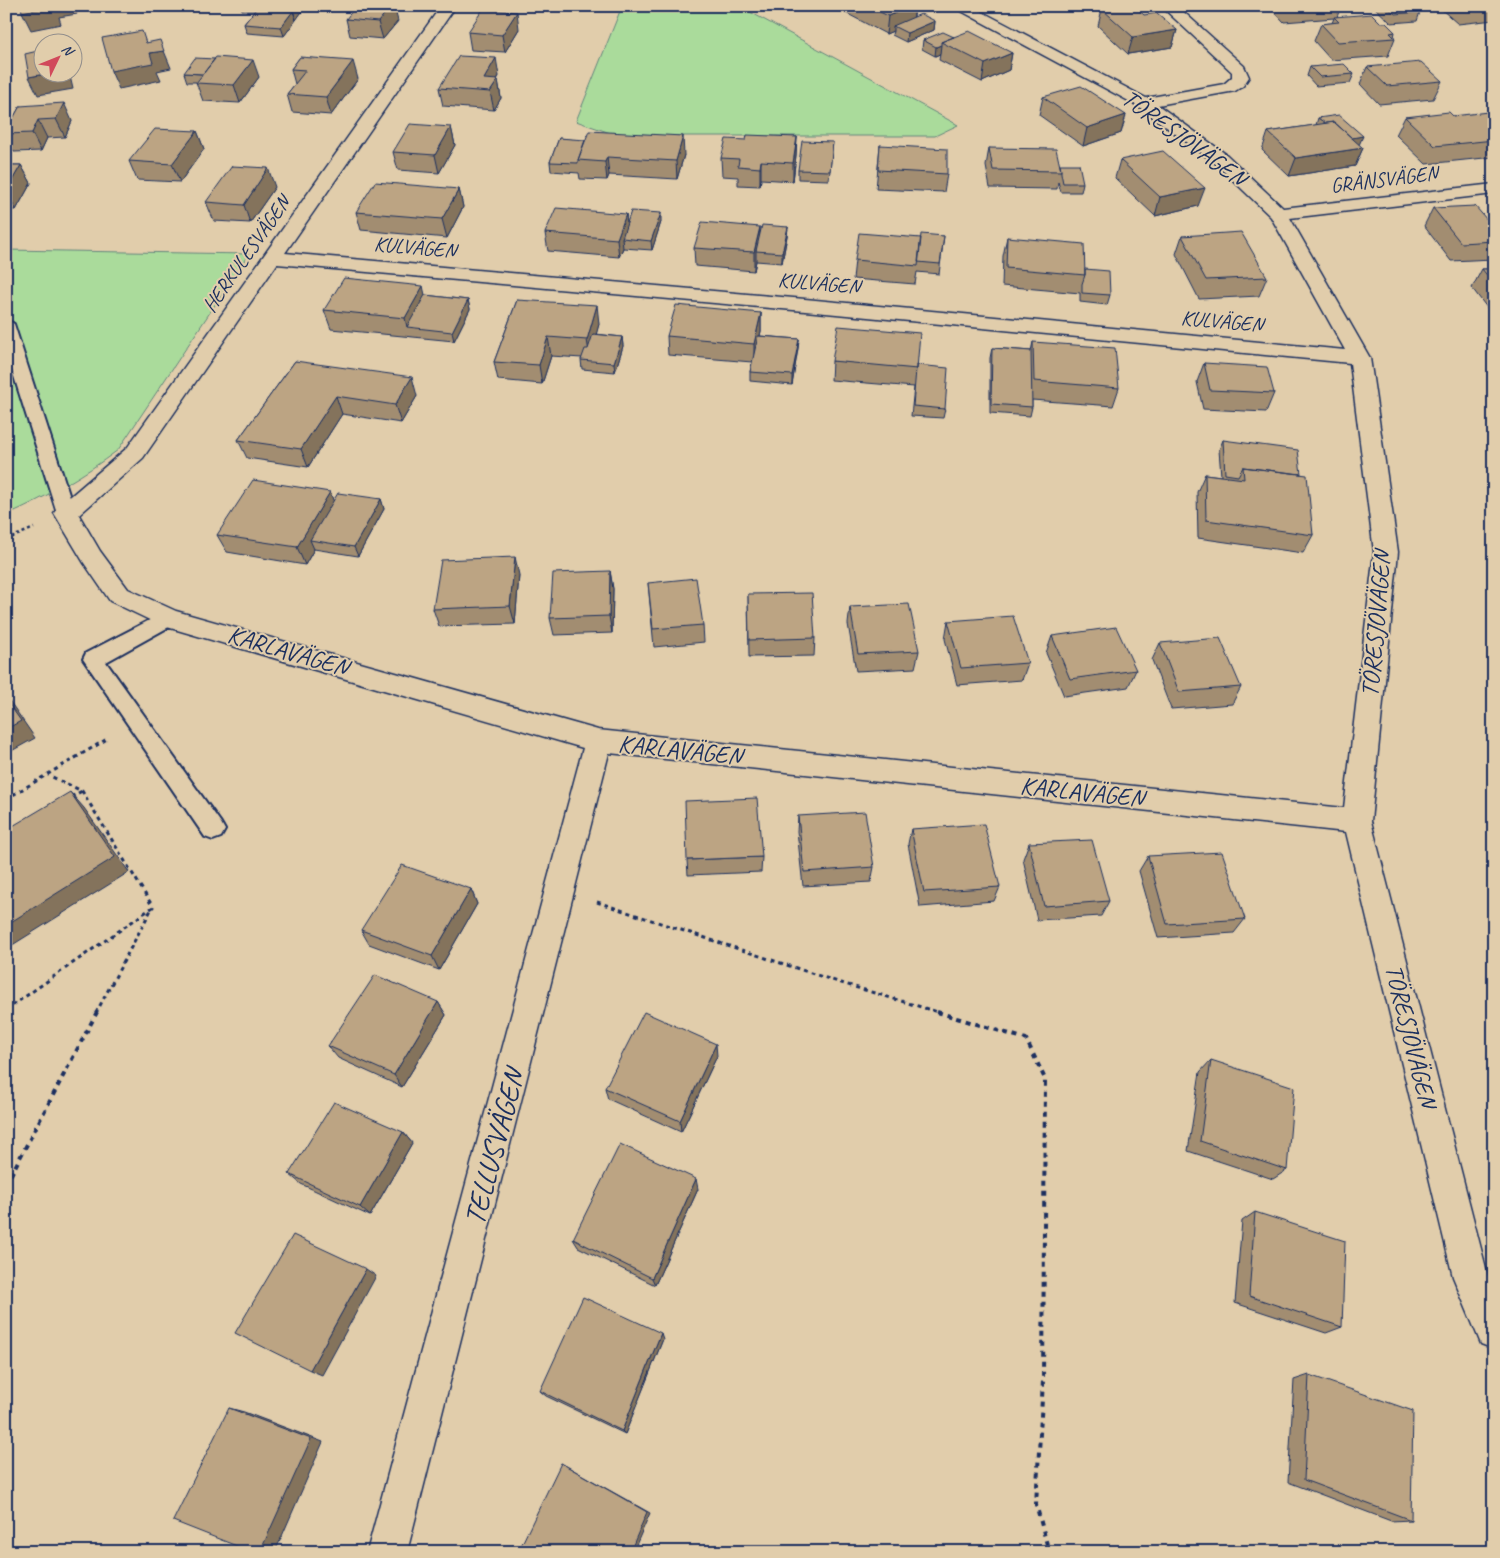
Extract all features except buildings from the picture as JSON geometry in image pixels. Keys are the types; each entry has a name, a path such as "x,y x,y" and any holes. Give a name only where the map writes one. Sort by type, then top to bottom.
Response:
{"street":[{"name":"HERKULESVÄGEN","path":"66,513 135,453 449,6"},
{"name":"TÖRESJÖVÄGEN","path":"959,6 1144,103 1221,159 1279,214 1360,358 1386,552 1357,821 1472,1277 1494,1331"},
{"path":"1144,103 1229,88 1238,83 1242,74 1168,6"},
{"name":"GRÄNSVÄGEN","path":"1279,214 1494,189"},
{"name":"KULVÄGEN","path":"272,258 815,306 1360,358"},
{"name":"KARLAVÄGEN","path":"66,513 92,558 119,595 170,618 598,741 1357,821"},
{"name":"TELLUSVÄGEN","path":"387,1552 561,890 598,741"}],"lane":[{"path":"6,324 66,513"},
{"path":"170,618 93,659 135,722 213,830"}],"path":[{"path":"6,799 135,722"},
{"path":"48,775 82,791 152,907"},
{"path":"65,801 82,791"},
{"path":"561,890 838,982 1026,1039 1045,1079 1043,1381 1036,1504 1049,1552"},
{"path":"6,1010 152,907"},
{"path":"6,1184 152,907"}],"green space":[{"path":"622,6 739,6 958,125 935,136 619,136 576,121"},
{"path":"6,250 249,254 118,450 64,486 6,515"}]}
